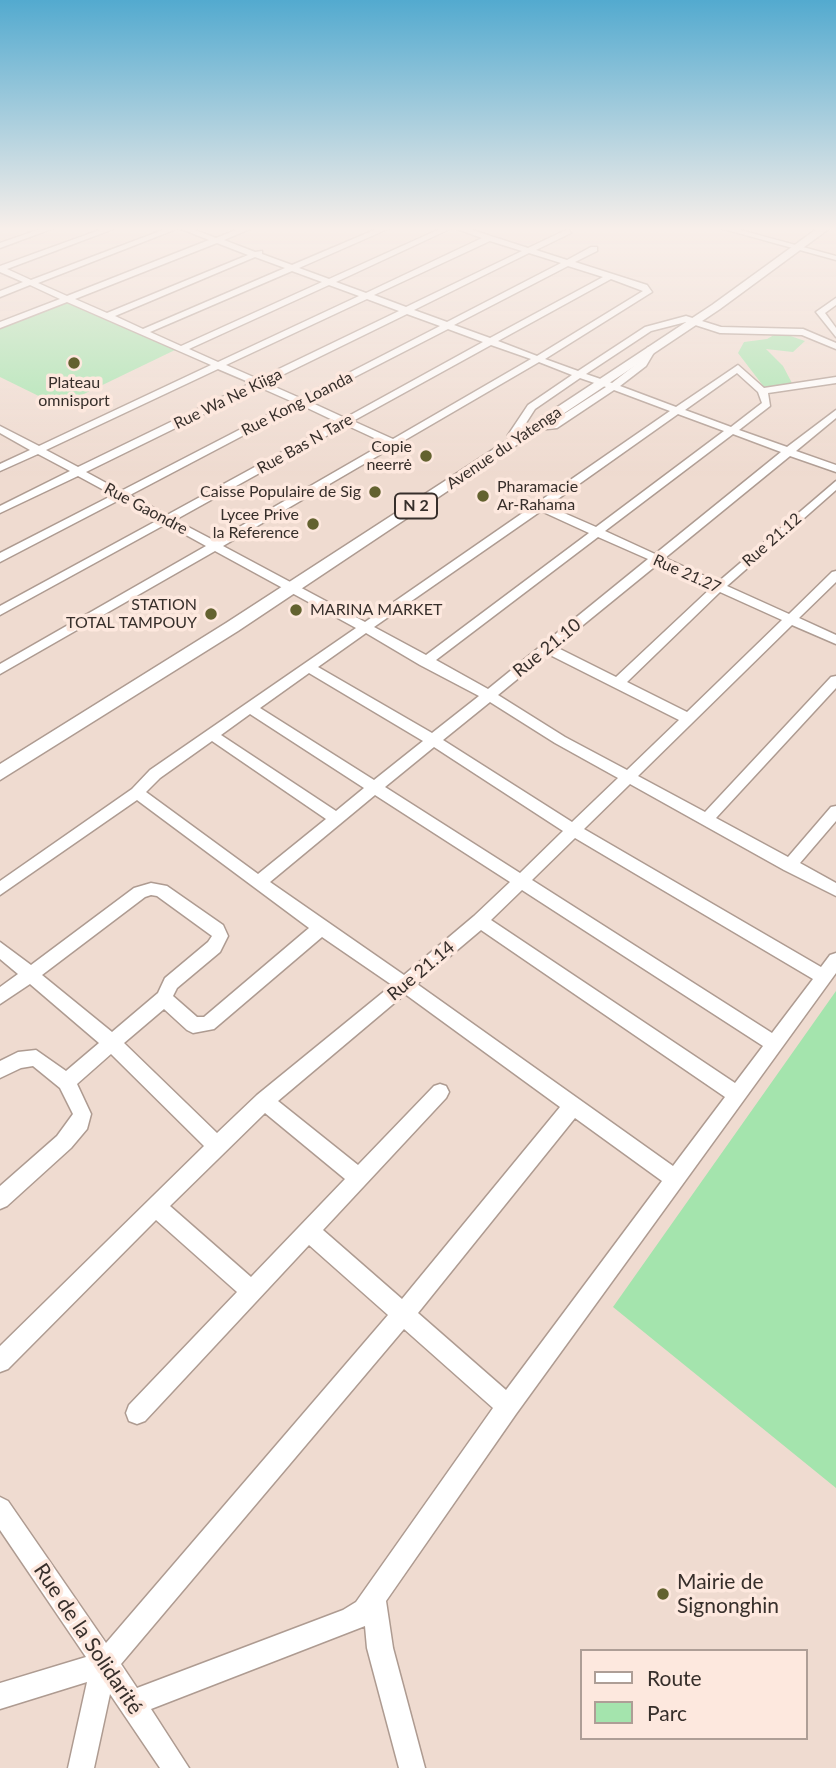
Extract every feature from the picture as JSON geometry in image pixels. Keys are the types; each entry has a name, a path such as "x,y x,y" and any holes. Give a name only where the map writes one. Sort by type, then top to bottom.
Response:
{"main road":[{"name":"Avenue du Yatenga","path":"0,774 513,435 603,384 703,311"},
{"name":"Avenue du Yatenga","path":"0,761 288,585 603,384 689,320"}],"street":[{"path":"0,325 38,311"},
{"path":"95,311 392,442"},
{"path":"108,316 121,311"},
{"path":"144,332 195,311"},
{"path":"181,349 266,311"},
{"path":"0,468 337,311"},
{"path":"408,311 836,468"},
{"name":"Rue Wa Ne Kiiga","path":"0,510 408,311"},
{"name":"Rue Kong Loanda","path":"0,558 479,311"},
{"name":"Rue Bas N Tare","path":"0,611 548,311"},
{"path":"0,670 618,311"},
{"path":"823,311 821,312 836,334"},
{"path":"513,435 531,407 648,329 689,320 720,330 803,332 836,346"},
{"path":"0,889 137,793 155,774 738,368 762,391 766,404 425,662"},
{"path":"762,391 836,380"},
{"name":"Rue 21.10","path":"259,882 836,413"},
{"name":"Rue Gaondre","path":"0,429 489,695 560,740 836,890"},
{"name":"Rue 21.12","path":"618,683 719,587 836,484"},
{"name":"Rue 21.27","path":"540,506 655,560 836,639"},
{"name":"Rue 21.14","path":"0,1361 264,1101 480,921 836,575"},
{"path":"547,648 689,719"},
{"path":"132,1703 351,1620 365,1611 508,1406 830,969 575,831 433,740 309,667"},
{"path":"706,820 836,680"},
{"path":"250,708 775,1044"},
{"path":"212,735 336,818"},
{"path":"137,793 321,928 404,984 675,1178"},
{"path":"789,866 836,811"},
{"path":"0,997 140,892 151,888 160,890 217,930 220,936 214,947 172,984 164,998 110,1041 65,1082"},
{"path":"480,921 737,1094"},
{"path":"164,998 193,1025 208,1024 321,928"},
{"path":"0,949 110,1041 217,1146"},
{"path":"0,1070 18,1060 36,1058 65,1082 82,1114 79,1123 64,1142 0,1199"},
{"path":"137,1413 440,1092"},
{"path":"264,1101 358,1177"},
{"path":"81,1768 104,1664 403,1314 573,1106"},
{"path":"157,1207 252,1292"},
{"path":"309,1231 508,1406"},
{"name":"Rue de la Solidarité","path":"0,1509 176,1768"},
{"path":"374,1600 380,1647 412,1768"},
{"path":"0,1696 104,1664"}],"green space":[{"name":"Plateau omnisport","path":"43,311 88,311 175,350 59,406 0,377 0,327"},
{"path":"779,332 805,341 793,352 766,349 783,366 793,385 764,387 738,353 744,342 767,339"},
{"path":"836,991 836,1488 613,1307"}],"waterway":[{"path":"525,357 547,365"}],"place":[{"name":"Plateau omnisport","path":"74,363"},
{"name":"Copie neerrė","path":"426,456"},
{"name":"Caisse Populaire de Sig","path":"375,492"},
{"name":"Pharamacie Ar-Rahama","path":"483,496"},
{"name":"Lycee Prive la Reference","path":"313,524"},
{"name":"MARINA MARKET","path":"296,610"},
{"name":"STATION TOTAL TAMPOUY","path":"211,614"},
{"name":"Mairie de Signonghin","path":"663,1594"}]}
